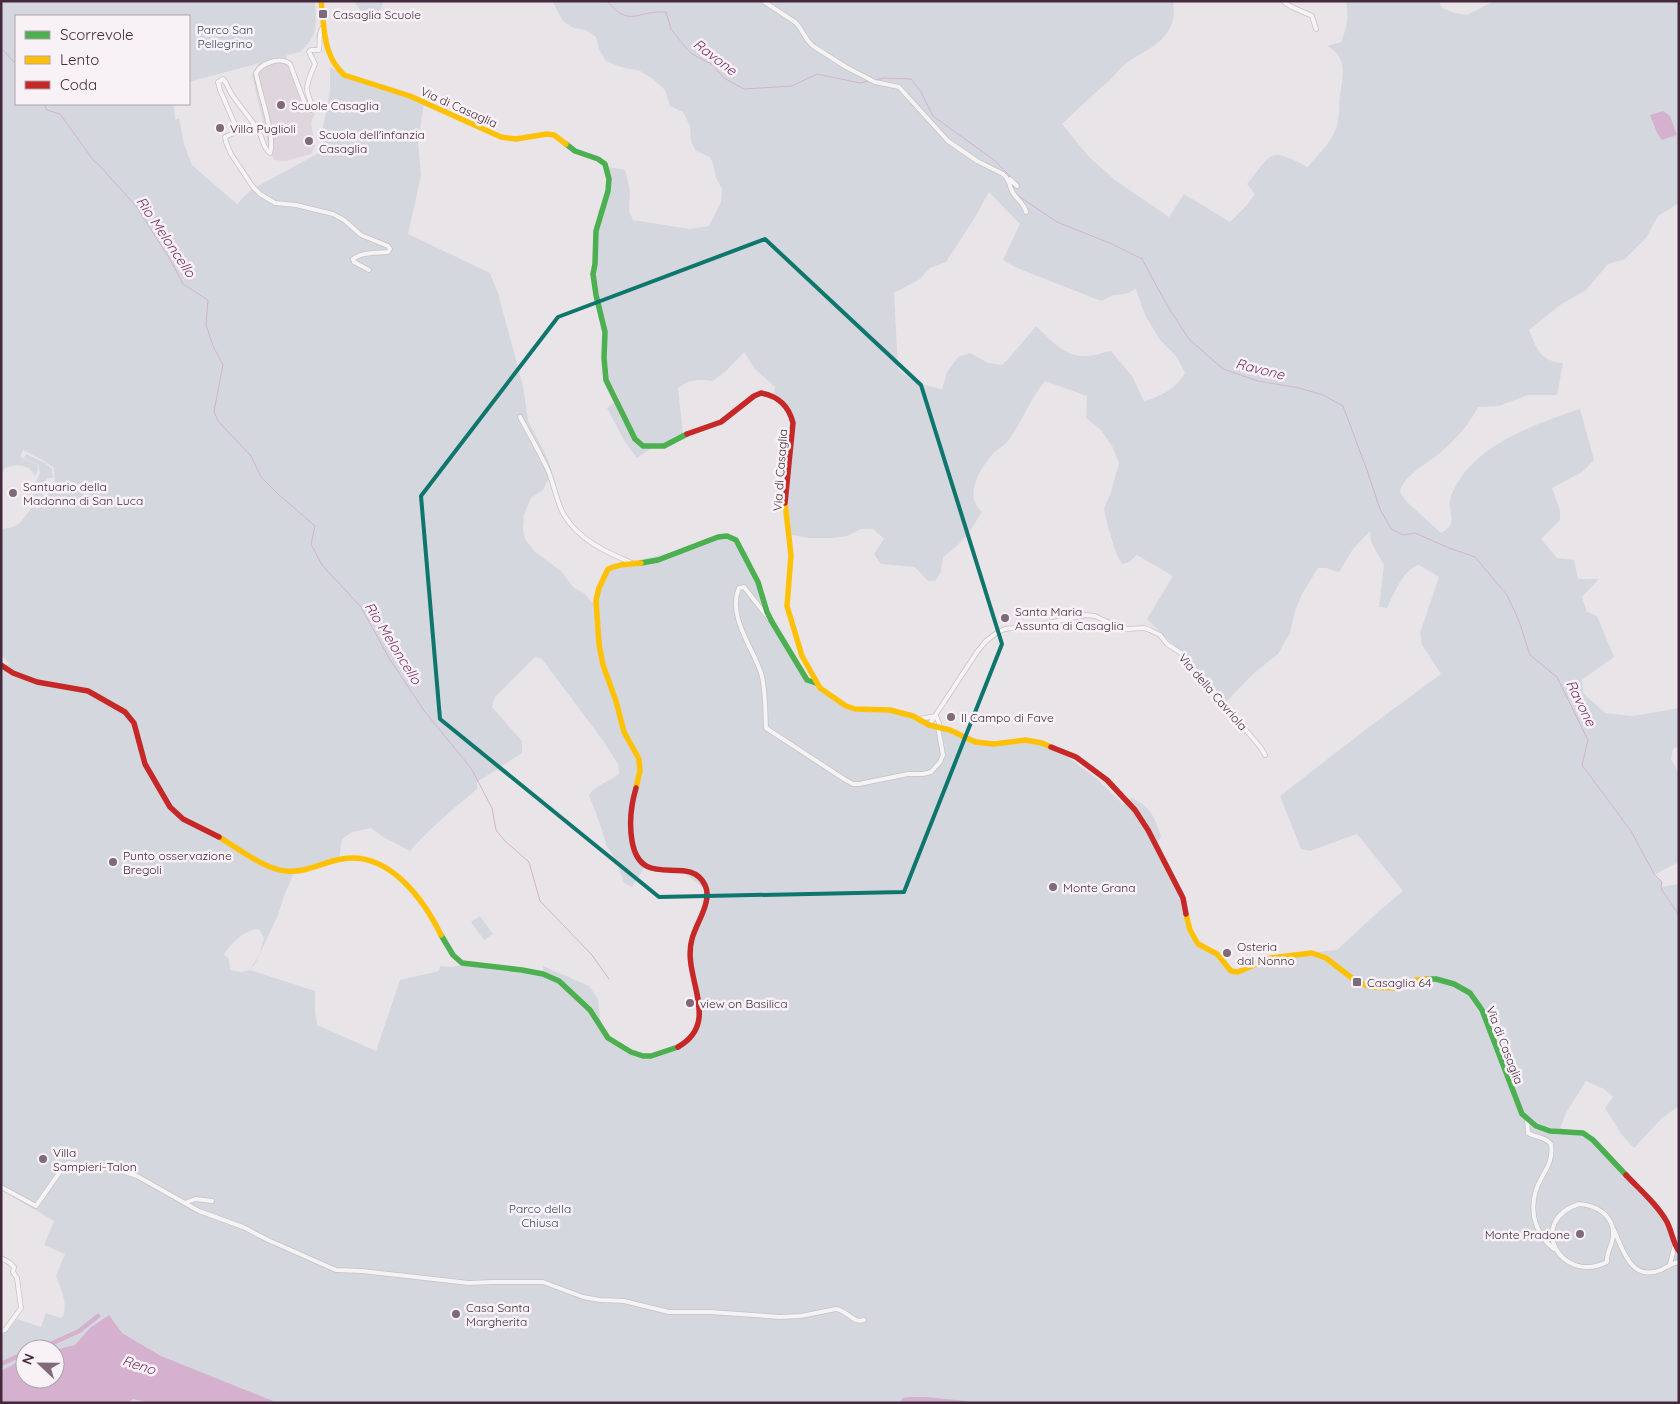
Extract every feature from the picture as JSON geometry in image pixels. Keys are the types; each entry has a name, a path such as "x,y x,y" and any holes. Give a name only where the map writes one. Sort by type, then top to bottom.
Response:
{"street":[{"name":"Via di Casaglia","path":"321,1 324,39 334,64 344,75 410,96 501,137 516,138 547,134 554,135 575,151 598,159 605,164 609,179 608,191 596,231 593,274 605,332 604,358 606,380 635,439 643,446 664,446 690,432 721,422 754,396 761,393 775,396 792,416 793,423 785,504 791,555 787,606 802,656 820,688 846,706 855,709 890,710 913,716 930,725 950,730 975,742 994,744 1025,740 1042,743 1076,758 1107,780 1135,810 1148,830 1183,898 1190,930 1198,944 1217,954 1231,971 1238,972 1270,958 1312,953 1326,958 1356,982 1370,987 1396,988 1416,980 1436,979 1454,984 1470,993 1482,1010 1522,1114 1536,1126 1550,1131 1582,1132 1593,1140 1657,1208 1667,1223 1679,1251"},
{"path":"763,1 800,26 805,38 813,46 846,67 875,82 899,87 948,141 970,157 995,169 1017,186"},
{"path":"1283,1 1288,6 1312,16 1316,29"},
{"name":"Via di Casaglia","path":"323,27 318,39 319,50 311,50 309,52 315,64 307,89 312,101 311,110 305,104 290,64 287,61 278,60 259,68 256,73 267,118 271,142 270,153 266,150 259,132 238,104 223,79 218,82 220,90 236,127 236,132 225,137 231,154 253,187 260,194 275,202 333,214 344,220 361,235 388,246 390,250 388,252 369,254 353,259 354,262 369,270"},
{"path":"1008,178 1012,191 1026,208 1026,212"},
{"path":"520,417 547,469 564,514 573,528 585,539 634,564"},
{"path":"1,664 4,668 16,674 49,685 90,692 125,712 135,724 144,762 175,814 180,818 275,869 287,872 302,871 358,857 386,868 407,885 432,918 453,955 463,963 505,966 555,979 586,1006 593,1014 604,1034 612,1041 645,1057 663,1053 686,1044 698,1028 699,1010 689,949 691,936 704,906 706,888 701,879 692,874 677,870 648,868 642,865 630,837 632,801 640,776 641,766 636,750 623,730 621,717 604,671 599,648 596,595 608,569 616,565 657,560 718,537 727,536 736,540 758,582 772,622 807,680 816,683"},
{"path":"772,622 744,587 739,588 736,595 739,622 761,674 766,728 844,780 856,784 908,774 931,772 940,762 942,755 939,722 936,716 919,719"},
{"name":"Via della Cavriola","path":"930,725 977,652 986,641 998,632 1005,629 1038,625 1086,615 1095,616 1127,629 1144,628 1160,635 1167,644 1181,653 1265,755"},
{"path":"1527,1118 1528,1133 1534,1137 1541,1136 1551,1144 1552,1154 1548,1167 1536,1190 1532,1208 1539,1234 1547,1244 1556,1250"},
{"path":"1,1187 37,1206 64,1166 68,1164 119,1170 137,1176 199,1211 243,1227 274,1243 336,1270 362,1271 469,1283 543,1282 584,1297 624,1301 669,1312 710,1312 780,1317 801,1316 836,1309 841,1310 857,1321 864,1320"},
{"path":"185,1204 195,1200 212,1201"},
{"path":"1612,1225 1614,1236 1606,1255 1607,1262 1591,1268 1570,1263 1562,1258 1552,1241 1554,1222 1560,1214 1578,1204 1589,1205 1607,1216 1612,1225 1630,1264 1636,1269 1646,1273 1661,1270 1670,1264 1679,1262"},
{"path":"1670,1264 1675,1245"},
{"path":"1,1258 13,1265 21,1304 18,1314 5,1330 1,1331"}],"highlighted area":[{"path":"765,239 921,385 1002,644 904,892 659,897 440,719 421,496 558,317"}],"shaded area":[{"name":"Scuole Casaglia","path":"286,55 301,102 305,109 315,113 311,123 315,146 311,154 286,161 274,160 269,148 252,75 258,63"}],"green space":[{"path":"1,1 315,1 315,29 310,40 300,52 190,82 190,15 15,15 15,105 174,105 175,120 179,118 184,144 192,165 237,204 252,189 319,153 324,141 323,127 330,91 330,67 343,75 424,103 418,142 421,176 408,234 490,273 498,293 523,386 528,421 552,471 543,490 531,498 524,515 523,529 525,539 535,552 561,571 574,588 584,593 594,604 611,564 654,557 725,537 747,552 763,600 790,656 814,684 858,712 878,707 987,742 1032,738 1064,754 1097,779 1124,805 1126,801 1132,798 1144,805 1154,818 1161,837 1154,847 1171,871 1195,939 1210,947 1232,973 1274,956 1337,950 1403,891 1357,834 1310,851 1301,849 1280,796 1441,674 1422,645 1420,633 1439,577 1419,565 1413,567 1400,583 1387,608 1379,607 1384,565 1371,542 1370,531 1353,549 1339,572 1318,568 1302,594 1295,611 1290,633 1278,654 1254,673 1226,702 1201,672 1147,619 1173,576 1137,555 1129,562 1122,564 1116,553 1104,509 1119,463 1112,446 1101,430 1086,418 1087,396 1045,381 1035,394 1011,437 992,455 978,476 975,484 974,498 982,512 965,537 943,557 941,572 935,581 928,581 915,567 881,564 874,554 884,539 873,529 861,529 847,536 832,538 808,538 788,534 784,482 791,418 784,407 773,398 775,387 755,369 744,352 727,370 713,381 695,380 678,388 683,434 663,447 650,449 637,458 625,442 607,408 619,398 606,376 607,338 598,302 595,263 598,211 605,201 609,167 625,170 630,190 629,211 633,220 690,229 709,226 721,202 722,189 716,178 710,157 696,151 691,142 690,126 683,112 670,106 665,90 640,71 621,67 606,61 599,49 596,37 586,30 573,28 563,21 552,1 1173,1 1174,14 1172,22 1162,39 1123,66 1062,124 1089,157 1115,180 1169,217 1184,194 1230,222 1255,194 1247,184 1267,159 1278,155 1285,156 1308,167 1327,145 1335,132 1339,116 1343,67 1338,55 1327,46 1341,42 1347,22 1346,1 1439,1 1442,8 1467,15 1494,1 1679,1 1679,203 1658,216 1646,238 1625,259 1608,264 1586,290 1560,305 1529,330 1537,348 1544,357 1563,363 1557,395 1528,395 1499,406 1478,407 1471,420 1457,437 1411,475 1402,486 1400,492 1406,501 1441,533 1450,526 1452,518 1450,500 1455,487 1471,466 1484,454 1498,444 1531,427 1580,409 1594,460 1582,472 1552,488 1560,511 1560,520 1541,539 1557,558 1574,560 1578,579 1599,579 1582,597 1587,612 1597,616 1614,657 1582,680 1583,693 1605,713 1632,716 1679,707 1679,746 1673,749 1671,759 1679,773 1679,862 1654,875 1662,882 1661,887 1679,884 1679,1106 1662,1118 1634,1148 1622,1135 1605,1108 1613,1097 1604,1089 1586,1081 1566,1113 1560,1128 1589,1136 1660,1210 1679,1252 1679,1403 1,1403 1,1334 5,1333 17,1319 41,1327 46,1313 60,1318 63,1316 65,1306 56,1276 65,1254 44,1245 54,1221 1,1190 1,665 5,668 9,663 1,655 1,529 12,527 19,523 32,507 37,509 55,484 54,468 23,450 20,457 37,465 38,470 35,476 30,469 14,465 5,468 1,476","holes":["989,192 1020,224 1003,260 1015,267 1101,301 1113,295 1126,294 1136,289 1145,315 1160,340 1176,356 1185,373 1182,378 1168,391 1144,401 1132,376 1111,351 1090,356 1072,354 1059,347 1036,326 1002,365 988,363 970,353 958,357 947,372 942,389 912,380 902,373 898,368 894,293 920,279 930,268 946,262","535,657 542,659 604,742 618,764 619,774 599,786 589,795 607,847 616,860 624,883 632,887 644,868 676,867 704,888 703,913 688,947 701,1025 693,1039 668,1051 638,1055 604,1032 598,999 589,986 543,966 544,977 518,970 465,964 453,967 440,966 439,971 400,980 376,1051 317,1025 315,991 250,970 255,964 278,915 294,873 339,860 342,839 352,832 371,828 383,837 410,851 451,811 477,789 477,782 522,753 522,741 492,707 495,697","251,930 260,930 264,939 259,955 250,970 242,972 230,970 229,959 224,954 242,935"]},
{"path":"354,1 384,1 377,19 360,10"},
{"path":"26,454 45,463 52,469 53,478 47,478 40,493 45,496 36,508 31,506 33,502 28,498 40,473 38,465 24,458"},
{"path":"480,916 493,934 484,940 471,922"}],"water":[{"path":"1663,111 1670,116 1677,135 1662,140 1650,115"},
{"name":"Reno","path":"109,1315 122,1333 161,1356 278,1403 150,1403 133,1399 128,1403 1,1403 1,1371 15,1363 15,1389 65,1389 65,1348 75,1345 90,1328"},
{"path":"927,1397 966,1401 968,1403 899,1403 903,1398"}],"waterway":[{"name":"Ravone","path":"607,1 615,9 628,16 666,12 671,29 692,54 713,65 724,78 744,89 792,86 817,74 860,83 868,81"},
{"name":"Rio Meloncello","path":"1,48 15,63"},
{"name":"Ravone","path":"875,80 884,78 911,79 921,92 933,116 994,160 1011,177"},
{"name":"Rio Meloncello","path":"44,105 47,110 60,114 94,161 136,206 170,259 183,284 208,300 206,325 213,346 223,365 214,411 218,421 251,456 261,477 315,526 311,544 322,565 361,607 389,658 425,712 471,768 492,808 496,830 505,841 529,862 540,901 592,955 609,979"},
{"name":"Ravone","path":"1012,183 1015,192 1020,197 1057,222 1112,244 1142,259 1168,307 1189,339 1223,369 1258,381 1299,388 1323,395 1343,406 1380,509 1391,529 1403,535 1415,533 1475,557 1507,595 1519,621 1530,655 1557,677 1588,740 1582,765 1631,831 1654,874 1662,882 1662,890 1679,915"},
{"path":"62,1339 79,1331 98,1316"},
{"path":"1,1364 15,1358"}],"traffic: fast":[{"path":"566,144 575,151 598,159 605,164 609,179 608,191 596,231 593,274 605,332 604,358 606,380 635,439 643,446 664,446 687,434"},
{"path":"641,563 658,560 718,537 727,536 736,540 758,582 772,622 807,680 816,683"},
{"path":"441,935 453,955 462,963 522,970 543,974 559,981 590,1010 608,1038 631,1052 643,1056 651,1056 678,1047"},
{"path":"1426,979 1436,979 1454,984 1470,993 1482,1010 1522,1114 1536,1126 1550,1131 1583,1133 1593,1140 1626,1175"}],"traffic: slow":[{"path":"321,1 328,50 337,67 344,75 410,96 501,137 516,139 547,134 554,135 566,144"},
{"path":"785,503 791,555 787,606 802,656 820,688 846,706 855,709 890,710 913,716 929,725 950,730 975,742 994,744 1025,740 1042,743 1051,747"},
{"path":"636,788 640,771 639,759 624,732 616,701 603,665 599,644 596,600 599,588 608,569 620,565 641,563"},
{"path":"219,837 261,863 279,870 294,871 308,869 342,859 359,858 374,862 402,880 414,893 441,935"},
{"path":"1186,914 1190,930 1198,944 1217,954 1231,971 1238,972 1270,958 1312,953 1326,958 1357,982 1371,987 1396,988 1416,980 1426,979"}],"traffic: jam":[{"path":"687,434 721,422 754,396 761,393 778,399 786,407 793,423 785,503"},
{"path":"1,665 13,673 37,682 88,691 125,712 134,723 145,764 170,807 183,819 219,837"},
{"path":"1051,747 1076,757 1107,780 1135,810 1148,830 1183,898 1186,914"},
{"path":"636,788 632,807 631,828 632,841 637,856 645,865 655,869 677,870 698,876 707,891 707,898 692,939 690,953 698,998 698,1025 691,1037 678,1047"},
{"path":"1626,1175 1663,1215 1679,1251"}],"place":[{"name":"Casaglia Scuole","path":"323,14"},
{"name":"Scuole Casaglia","path":"281,105"},
{"name":"Villa Puglioli","path":"220,128"},
{"name":"Scuola dell'infanzia Casaglia","path":"309,141"},
{"name":"Santuario della Madonna di San Luca","path":"13,493"},
{"name":"Santa Maria Assunta di Casaglia","path":"1005,618"},
{"name":"Il Campo di Fave","path":"951,717"},
{"name":"Punto osservazione Bregoli","path":"113,862"},
{"name":"Monte Grana","path":"1053,887"},
{"name":"Osteria dal Nonno","path":"1227,953"},
{"name":"Casaglia 64","path":"1357,982"},
{"name":"view on Basilica","path":"690,1003"},
{"name":"Villa Sampieri-Talon","path":"43,1159"},
{"name":"Monte Pradone","path":"1580,1234"},
{"name":"Casa Santa Margherita","path":"456,1314"}],"park label":[{"name":"Parco San Pellegrino","path":"225,36"},
{"name":"Parco della Chiusa","path":"540,1215"}]}
